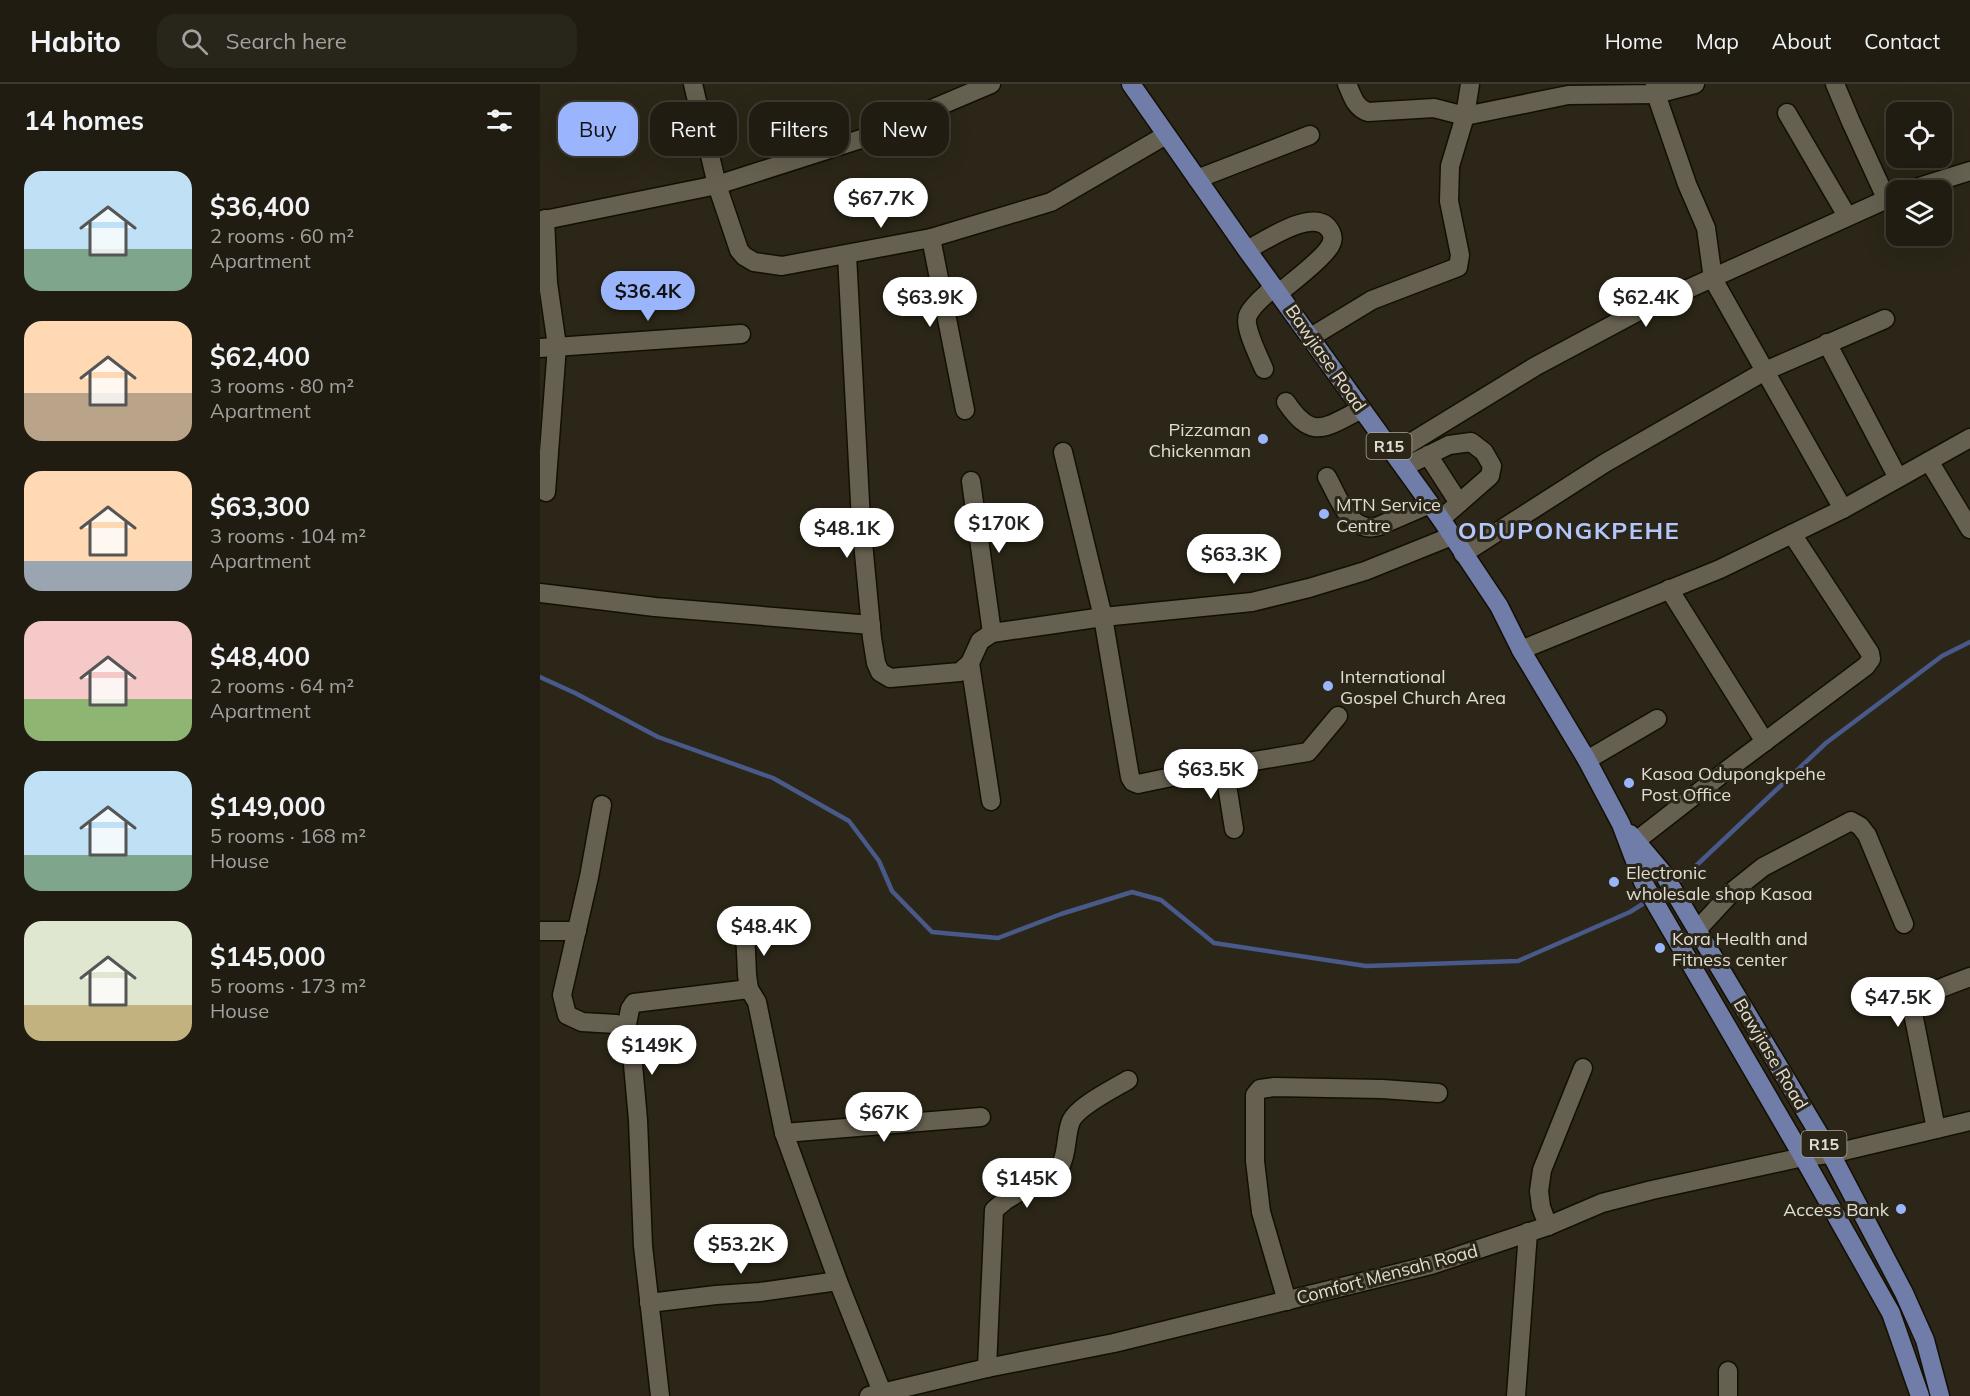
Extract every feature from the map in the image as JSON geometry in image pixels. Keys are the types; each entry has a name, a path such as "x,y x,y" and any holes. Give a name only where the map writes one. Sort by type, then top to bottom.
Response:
{"main road":[{"name":"Bawjiase Road","path":"1131,84 1247,250 1441,519 1499,606 1521,650 1587,760 1621,824 1643,882 1891,1313 1920,1396"},
{"name":"Bawjiase Road","path":"1621,824 1663,873 1831,1154 1921,1330 1941,1396"}],"street":[{"path":"694,84 717,185 739,250 754,262 782,266 931,238 1051,202 1166,135"},
{"path":"546,492 549,283 542,220 717,185 861,139 991,84"},
{"path":"1347,84 1356,103 1362,110 1368,112 1434,108 1465,116 1568,95 1695,84"},
{"path":"1311,337 1372,300 1458,267 1460,255 1449,201 1450,166 1465,116 1470,84"},
{"path":"1835,84 1851,122 1886,187"},
{"path":"1656,89 1687,184 1706,228 1713,279 1844,509"},
{"path":"1787,113 1847,216"},
{"path":"1197,179 1311,135"},
{"path":"1941,180 1970,171"},
{"path":"1399,460 1536,366 1637,312 1886,198"},
{"path":"1247,250 1300,223 1312,221 1326,226 1331,232 1332,240 1328,250 1250,311 1247,326 1264,369"},
{"path":"931,238 965,410"},
{"path":"847,255 861,521 871,625 876,663 880,672 890,678 960,672 970,663 980,641 992,633 1103,617 1252,602 1365,571 1452,536"},
{"path":"1463,554 1605,463 1765,371 1885,319"},
{"path":"548,347 741,334"},
{"path":"1827,344 1898,478"},
{"path":"1286,402 1299,420 1318,428 1362,409"},
{"path":"1521,650 1720,569 1844,509 1970,438"},
{"path":"1399,460 1428,455 1449,445 1471,442 1484,452 1492,466 1490,476 1441,519"},
{"path":"1063,452 1103,617 1130,777 1133,782 1138,784 1308,752 1338,716"},
{"path":"1428,455 1459,503"},
{"path":"1929,461 1970,529"},
{"path":"1327,477 1350,517 1362,528 1379,526 1430,504"},
{"path":"971,481 992,633"},
{"path":"1636,841 1866,666 1871,659 1870,653 1792,534"},
{"path":"1670,589 1765,742"},
{"path":"540,593 655,607 871,625"},
{"path":"970,663 991,801"},
{"path":"1587,760 1657,719"},
{"path":"1224,766 1234,829"},
{"path":"602,806 562,995 567,1015 582,1022 616,1024 626,1029"},
{"path":"1697,930 1733,891 1763,867 1851,821 1860,826 1867,836 1904,924"},
{"path":"745,929 749,989 757,1002 784,1133 876,1394"},
{"path":"540,931 577,932"},
{"path":"1936,1129 1913,1013 1922,998 1970,977"},
{"path":"660,1396 643,1246 638,1120 631,1042 626,1029 630,1009 634,1003 749,989"},
{"path":"1548,1226 1541,1207 1539,1191 1542,1170 1583,1068"},
{"path":"987,1368 993,1210 1060,1167 1064,1160 1071,1120 1081,1109 1128,1080"},
{"path":"1287,1301 1261,1212 1255,1161 1255,1095 1260,1089 1274,1088 1382,1089 1438,1093"},
{"path":"784,1133 981,1117"},
{"name":"Comfort Mensah Road","path":"876,1394 987,1368 1114,1343 1431,1265 1548,1226 1602,1203 1803,1157 1831,1154 1970,1120"},
{"path":"1516,1396 1528,1232"},
{"path":"649,1303 716,1294 760,1292 838,1281"},
{"path":"1728,1371 1728,1396"}],"waterway":[{"path":"1674,884 1826,743 1942,656 1970,642"},
{"path":"540,677 658,737 773,778 849,821 879,861 892,891 932,932 998,938 1061,914 1132,892 1161,900 1214,943 1366,966 1518,961 1630,912 1649,900"}],"place":[{"name":"Pizzaman Chickenman","path":"1263,439"},
{"name":"MTN Service Centre","path":"1324,514"},
{"name":"International Gospel Church Area","path":"1328,686"},
{"name":"Kasoa Odupongkpehe Post Office","path":"1629,783"},
{"name":"Electronic wholesale shop Kasoa","path":"1614,882"},
{"name":"Kora Health and Fitness center","path":"1660,948"},
{"name":"Access Bank","path":"1901,1209"}],"district":[{"name":"ODUPONGKPEHE","path":"1569,530"}]}
